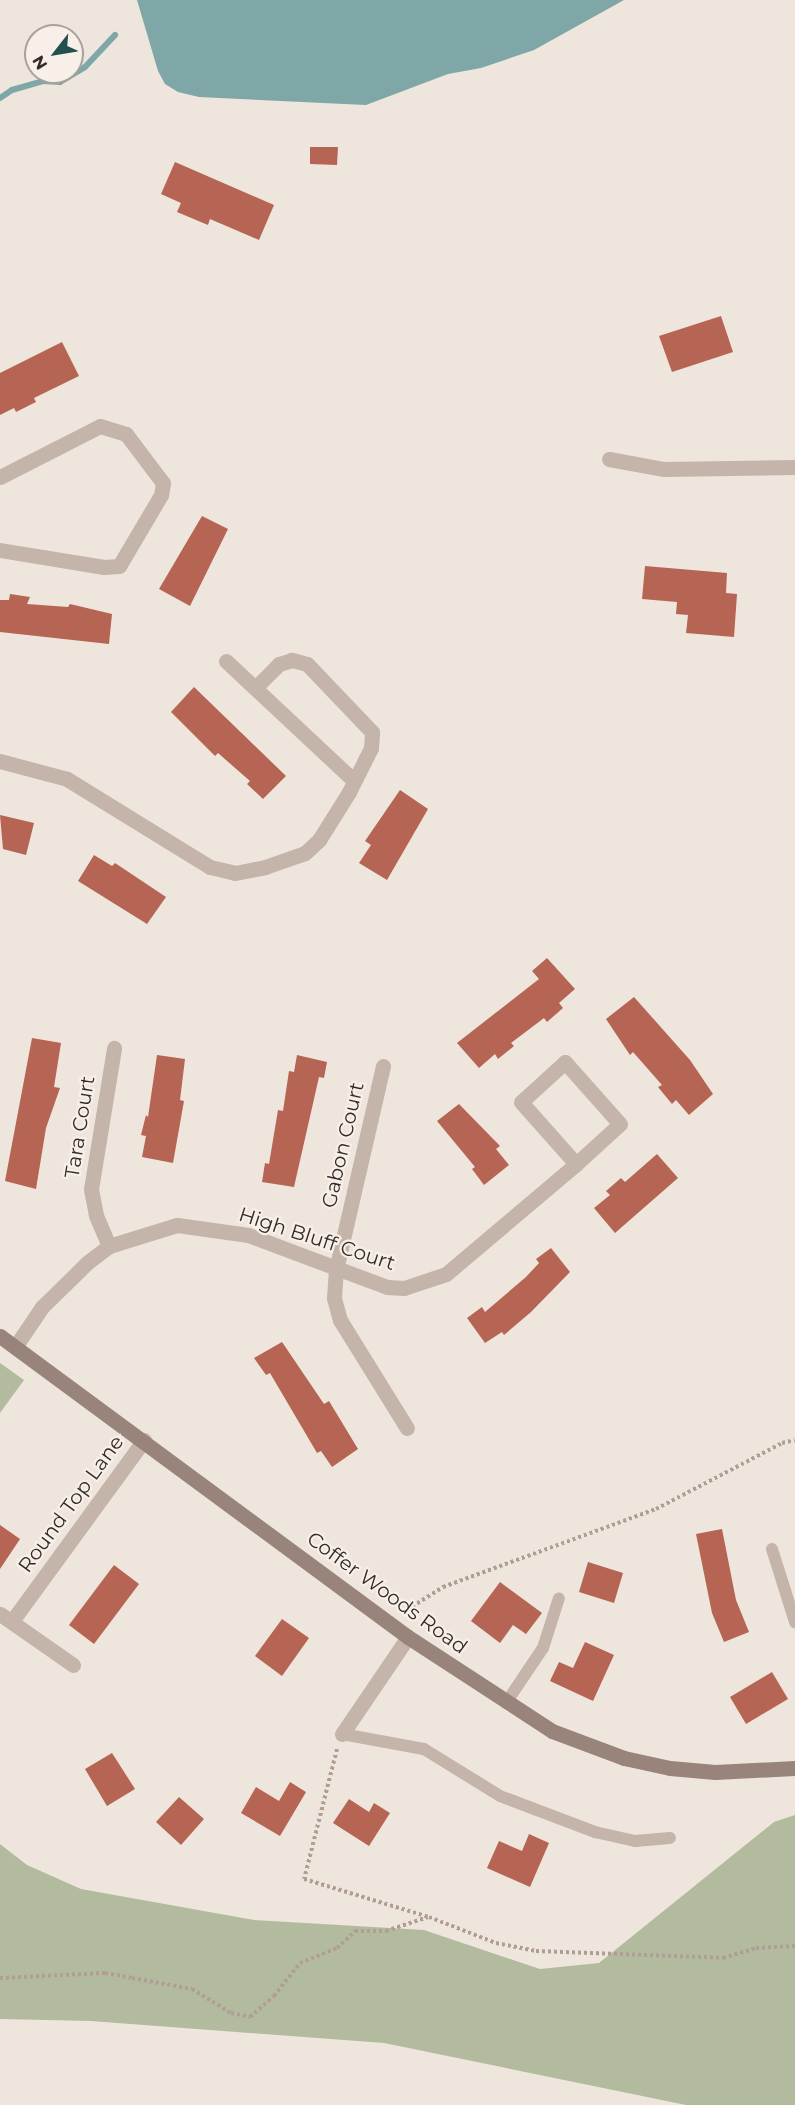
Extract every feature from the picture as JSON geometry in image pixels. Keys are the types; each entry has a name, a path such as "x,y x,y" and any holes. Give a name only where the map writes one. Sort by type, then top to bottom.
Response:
{"street":[{"path":"0,477 100,426 126,434 163,483 161,495 119,566 104,567 0,550"},
{"path":"609,459 664,469 795,467"},
{"path":"0,760 68,779 210,867 235,873 284,862 312,848 343,805 353,780 371,748 372,732 307,664 292,660 279,664 255,688"},
{"path":"226,661 353,780"},
{"name":"Tara Court","path":"110,1246 96,1215 91,1189 114,1048"},
{"name":"High Bluff Court","path":"15,1347 42,1307 66,1280 110,1246 177,1225 248,1235 387,1287 426,1283 454,1267 576,1164 620,1124 565,1062 521,1102 576,1164"},
{"name":"Gabon Court","path":"383,1066 336,1269 334,1298 340,1320 407,1428"},
{"name":"Coffer Woods Road","path":"0,1336 408,1637 552,1731 624,1758 715,1772 795,1768"},
{"name":"Round Top Lane","path":"73,1665 6,1617 144,1440"},
{"path":"342,1734 408,1637"}],"lane":[{"path":"772,1550 795,1622"},
{"path":"506,1703 543,1648 559,1598"},
{"path":"342,1734 424,1749 500,1796 595,1832 635,1841 670,1838"}],"path":[{"path":"393,1626 421,1598 443,1587 656,1509 782,1443 795,1440"},
{"path":"342,1734 304,1879 429,1917 496,1943 536,1951 723,1958 756,1948 795,1946"},
{"path":"0,1978 105,1973 192,1989 231,2013 250,2017 274,1996 300,1963 337,1948 356,1931 386,1931 429,1917"}],"green space":[{"path":"0,1363 24,1380 0,1413"},
{"path":"795,1815 795,2105 686,2105 384,2043 91,2021 0,2019 0,1844 27,1865 81,1889 254,1920 424,1930 540,1969 599,1963 774,1822"}],"water":[{"path":"137,0 624,0 534,50 481,68 448,74 366,105 199,97 178,92 165,84 158,71"}],"building":[{"path":"310,147 338,147 337,165 310,164"},
{"path":"175,162 274,205 259,240 210,219 208,225 177,212 181,203 161,194"},
{"path":"721,316 733,352 672,372 659,336"},
{"path":"62,342 79,376 34,398 36,402 16,412 14,408 0,415 0,373"},
{"path":"202,516 228,529 190,606 159,589"},
{"path":"645,566 727,573 726,593 737,594 734,637 686,633 688,615 676,614 677,602 642,599"},
{"path":"10,594 30,597 27,604 68,607 70,604 112,614 109,644 0,632 0,600 9,600"},
{"path":"194,687 286,776 263,799 247,784 250,781 218,753 215,756 171,712"},
{"path":"400,790 428,809 387,880 359,863 371,845 365,841"},
{"path":"0,815 34,823 26,855 3,849"},
{"path":"94,855 112,866 115,863 166,897 147,924 78,881"},
{"path":"547,958 575,989 559,1003 563,1008 547,1022 544,1018 511,1043 514,1046 498,1059 495,1054 479,1068 457,1043 539,979 532,971"},
{"path":"634,997 690,1060 713,1094 689,1115 676,1100 672,1104 658,1087 662,1085 633,1052 630,1055 606,1019"},
{"path":"32,1038 61,1043 54,1087 60,1088 46,1128 36,1189 5,1181"},
{"path":"157,1055 185,1059 180,1100 184,1101 173,1163 142,1157 146,1136 141,1135 146,1115 148,1117"},
{"path":"297,1055 327,1062 324,1078 319,1077 294,1187 262,1182 265,1163 269,1164 278,1110 283,1111 289,1071 294,1072"},
{"path":"459,1104 500,1146 496,1149 509,1165 484,1185 472,1169 475,1167 437,1121"},
{"path":"657,1154 678,1178 615,1233 594,1208 610,1195 606,1191 621,1178 625,1182"},
{"path":"551,1248 570,1272 531,1312 504,1335 502,1332 485,1343 467,1318 482,1307 485,1312 526,1277 539,1263 536,1259"},
{"path":"282,1342 324,1404 329,1401 358,1449 332,1467 321,1451 317,1453 270,1373 266,1375 254,1358"},
{"path":"0,1525 20,1539 0,1569"},
{"path":"722,1529 736,1600 749,1632 724,1642 712,1613 696,1534"},
{"path":"588,1562 623,1573 614,1603 579,1592"},
{"path":"114,1565 139,1584 94,1644 69,1625"},
{"path":"500,1582 542,1613 526,1634 513,1625 500,1643 471,1621"},
{"path":"282,1619 309,1638 282,1676 255,1656"},
{"path":"585,1642 614,1655 593,1701 550,1681 559,1662 573,1668"},
{"path":"772,1672 788,1699 746,1724 730,1697"},
{"path":"112,1753 135,1789 107,1806 85,1769"},
{"path":"290,1782 306,1792 280,1836 241,1813 256,1787 279,1801"},
{"path":"179,1797 204,1819 181,1845 156,1822"},
{"path":"349,1799 369,1812 374,1803 390,1813 369,1846 333,1823"},
{"path":"529,1834 549,1843 530,1887 487,1868 499,1841 522,1851"}],"waterway":[{"path":"0,98 12,90 44,81 60,82 85,67 115,35"}]}
